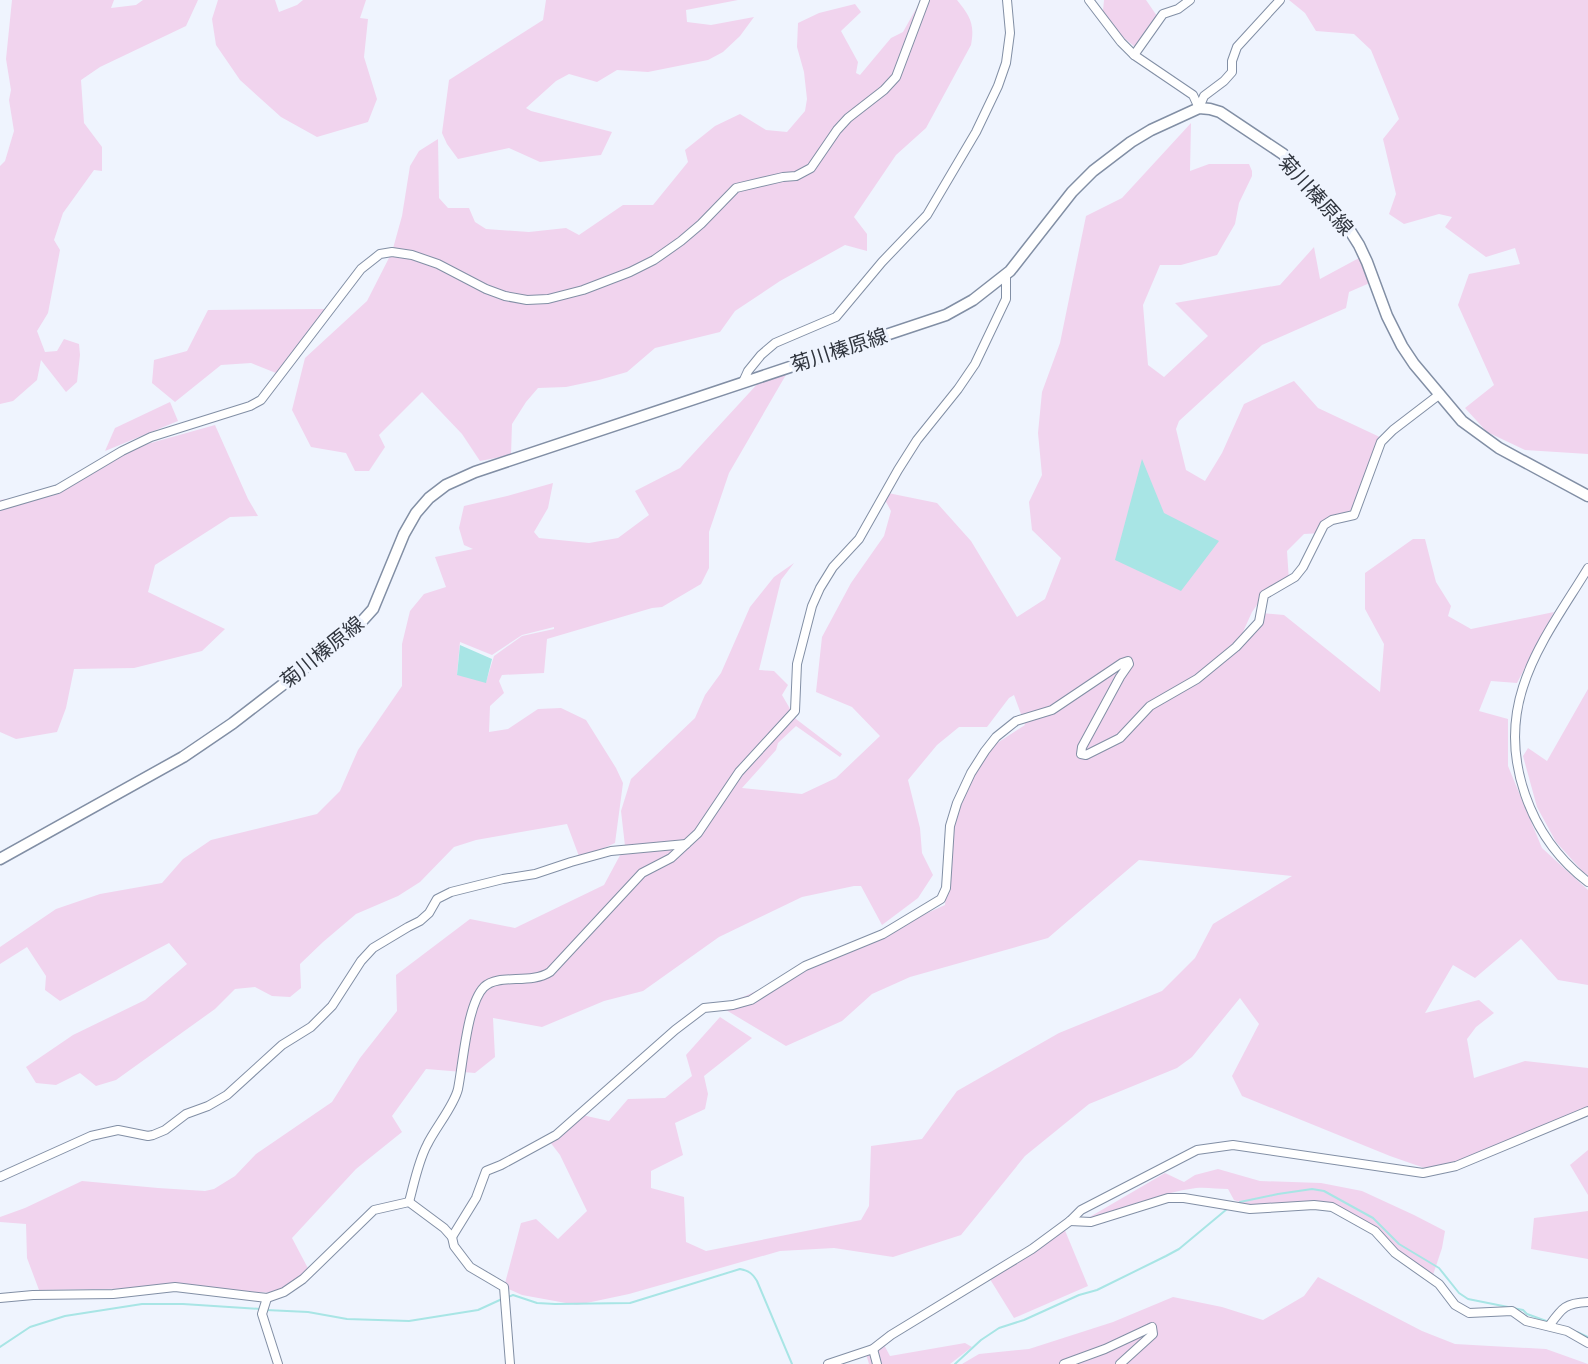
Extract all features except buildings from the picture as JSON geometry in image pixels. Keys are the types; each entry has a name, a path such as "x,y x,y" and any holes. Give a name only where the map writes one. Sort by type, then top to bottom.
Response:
{"main road":[{"name":"菊川榛原線","path":"0,859 183,757 233,723 356,629 373,609 404,534 416,513 429,498 446,485 475,472 946,315 973,300 1006,275 1072,192 1093,171 1151,130 1199,108 1220,112 1283,154 1342,218 1359,245 1402,346 1414,364 1462,421 1499,448 1588,496"}],"street":[{"path":"0,506 58,489 122,451 151,438 250,406 261,400 361,269 380,254 392,252 412,255 438,264 486,289 505,296 527,300 548,299 583,290 654,260 701,224 736,188 796,176 815,164 837,130 848,118 884,90 896,76 925,0"},
{"path":"742,382 748,371 775,343 836,317 882,262 927,215 976,132 998,86 1006,63 1010,33 1007,0"},
{"path":"1089,0 1121,42 1134,55 1193,94 1199,108"},
{"path":"1134,55 1163,14 1178,9 1190,0"},
{"path":"1199,108 1204,96 1232,72 1232,61 1237,47 1280,0"},
{"path":"409,1202 426,1147 457,1092 472,1017 477,1000 485,986 496,981 528,980 550,972 642,873 671,858 698,833 739,772 795,711 797,664 819,588 833,567 859,539 897,470 975,364 1006,299 1006,275"},
{"path":"452,1237 476,1198 486,1171 556,1135 675,1030 704,1008 733,1005 751,1000 805,966 883,934 941,899 946,888 950,826 957,803 971,773 996,737 1016,721 1052,710 1128,661 1129,664 1120,676 1082,747 1081,754 1086,755 1120,738 1150,706 1197,679 1250,634 1259,622 1264,595 1295,577 1303,567 1324,525 1332,519 1354,515 1381,442 1440,394"},
{"path":"1588,567 1533,661 1521,695 1515,733 1517,767 1528,804 1538,826 1563,859 1588,882"},
{"path":"0,1177 91,1136 118,1130 148,1136 165,1130 186,1114 226,1095 282,1045 311,1026 332,1006 373,948 420,921 429,913 437,899 451,892 503,879 535,874 611,851 687,844"},
{"path":"828,1364 873,1349 891,1335 1031,1250 1094,1202 1197,1150 1233,1145 1423,1173 1456,1166 1588,1111"},
{"path":"1070,1221 1091,1222 1168,1198 1184,1198 1250,1209 1314,1205 1332,1207 1375,1231 1395,1253 1439,1284 1455,1305 1469,1313 1512,1311 1527,1321 1551,1323 1588,1342"},
{"path":"0,1298 33,1295 113,1294 175,1287 265,1306 303,1279 374,1210 409,1202 444,1228 470,1267 504,1287 510,1364"},
{"path":"1551,1323 1563,1308 1571,1304 1588,1302"},
{"path":"265,1306 278,1364"},
{"path":"1064,1364 1152,1328 1153,1334 1120,1364"},
{"path":"873,1349 877,1364"}],"shaded area":[{"path":"12,0 114,0 111,8 136,5 143,0 198,0 186,26 100,67 81,80 84,123 102,147 102,171 94,170 63,213 54,240 60,250 48,313 37,331 45,352 57,351 64,339 79,344 77,382 66,392 41,360 37,380 13,401 0,404 0,166 5,161 14,131 6,59"},
{"path":"218,0 275,0 279,12 303,0 366,0 360,18 368,19 364,57 377,99 368,122 317,137 281,117 240,80 216,45 212,19"},
{"path":"546,0 738,0 686,10 687,22 711,25 754,17 740,36 723,52 708,60 648,72 617,70 597,82 569,74 556,81 526,108 612,132 601,155 540,162 509,148 458,159 442,133 449,80 543,20"},
{"path":"921,0 957,0 970,21 971,45 926,128 896,155 854,217 867,234 867,251 845,245 780,281 735,311 720,332 655,348 627,372 566,387 538,388 512,424 511,455 480,461 462,434 422,392 379,435 385,447 369,471 355,471 346,453 311,447 292,410 305,358 367,301 392,252 402,216 410,166 419,151 438,139 439,198 448,208 469,208 475,222 486,229 529,232 566,228 579,235 623,205 653,205 688,162 685,150 715,126 740,114 766,130 787,132 805,111 807,99 804,72 797,47 798,23 819,13 855,4 861,12 841,31 858,62 856,73 860,75 891,38 903,32"},
{"path":"1104,0 1146,0 1157,16 1135,47 1123,37 1103,11"},
{"path":"1289,0 1588,0 1588,454 1525,450 1487,432 1465,408 1494,385 1458,305 1469,274 1520,264 1515,248 1486,257 1445,227 1452,217 1439,214 1404,224 1389,214 1396,194 1383,139 1399,119 1371,50 1354,34 1316,31 1305,13"},
{"path":"1191,123 1190,171 1209,164 1249,164 1252,176 1239,203 1235,224 1217,255 1181,265 1160,265 1143,305 1148,365 1164,377 1208,336 1175,303 1280,285 1314,247 1320,279 1359,258 1372,282 1349,292 1346,308 1262,345 1179,421 1176,429 1186,470 1205,481 1222,453 1244,404 1294,381 1318,408 1384,439 1354,515 1332,520 1323,533 1304,534 1287,551 1289,581 1264,595 1252,612 1238,643 1261,613 1284,615 1380,692 1384,644 1365,609 1365,573 1413,539 1425,539 1436,582 1451,606 1448,616 1471,629 1554,612 1517,683 1491,681 1479,711 1508,719 1508,766 1542,848 1588,890 1588,985 1558,980 1521,939 1475,978 1453,965 1425,1013 1479,1000 1494,1013 1476,1027 1467,1039 1474,1078 1525,1061 1588,1068 1588,1112 1530,1140 1433,1171 1242,1096 1232,1076 1259,1024 1240,998 1192,1057 1177,1068 1089,1104 1025,1156 961,1235 893,1257 834,1248 780,1251 629,1294 577,1305 522,1295 504,1287 521,1223 536,1219 558,1239 587,1211 560,1155 550,1142 582,1115 609,1121 628,1099 665,1098 692,1076 686,1055 720,1017 752,1038 704,1076 708,1094 705,1109 675,1123 683,1155 651,1171 651,1188 684,1197 686,1242 706,1251 861,1220 869,1206 871,1146 922,1139 957,1091 1059,1033 1162,991 1195,958 1213,924 1292,876 1139,860 1048,938 910,977 872,994 842,1021 786,1046 721,1007 945,905 950,829 965,785 991,747 1025,725 1014,695 1009,698 987,727 959,727 937,745 908,780 920,828 922,853 933,875 918,898 882,925 861,886 802,897 719,937 643,991 604,1001 542,1027 493,1018 495,1057 475,1073 426,1069 392,1116 402,1132 356,1169 292,1238 311,1274 276,1293 168,1288 39,1290 27,1258 26,1224 0,1222 0,1217 25,1208 82,1181 205,1191 214,1189 235,1176 256,1154 332,1102 360,1058 397,1011 396,975 470,919 515,928 604,885 625,846 621,811 631,779 695,718 705,695 721,673 750,607 774,577 794,563 781,580 759,670 774,671 788,685 782,695 796,719 842,754 840,757 796,726 778,743 776,750 742,788 802,794 836,778 880,736 852,707 816,692 822,637 851,583 884,536 891,511 885,500 888,493 937,503 971,541 1017,617 1045,599 1061,558 1032,530 1029,502 1042,475 1038,433 1042,392 1060,343 1086,216 1122,198"},
{"path":"325,309 276,373 251,363 221,365 175,402 152,383 154,360 187,351 208,310"},
{"path":"787,373 729,473 709,532 709,568 701,584 662,607 547,639 544,673 502,675 499,681 504,693 490,706 489,732 508,729 538,709 561,708 586,720 623,783 615,843 580,859 567,824 476,840 454,847 420,882 398,896 356,914 323,942 300,964 301,988 290,997 272,996 255,987 235,989 215,1009 116,1080 96,1086 80,1073 56,1085 36,1083 26,1067 73,1035 145,1000 187,964 169,943 60,1001 45,990 46,976 27,947 0,964 0,947 56,909 100,894 162,883 183,859 211,840 317,814 340,791 358,750 402,686 402,644 410,611 424,594 446,587 435,557 473,549 464,545 459,528 464,506 553,483 548,508 534,532 539,538 589,543 618,538 649,515 635,491 680,468 761,380","holes":["554,627 554,629 522,636 494,656 486,682 457,674 460,642 492,655 522,635"]},
{"path":"170,402 178,421 105,451 115,428"},
{"path":"215,425 258,516 230,517 155,565 148,592 225,629 202,651 134,668 74,669 66,708 57,732 16,739 0,732 0,500 63,490 122,451"},
{"path":"1142,459 1164,513 1219,541 1181,591 1115,560"},
{"path":"460,645 492,659 486,683 457,675"},
{"path":"1588,689 1588,875 1556,842 1537,807 1523,756 1528,748 1547,761"},
{"path":"1588,1150 1588,1195 1570,1165"},
{"path":"1218,1169 1260,1181 1321,1183 1362,1191 1414,1215 1445,1231 1433,1275 1402,1258 1380,1234 1330,1204 1261,1209 1234,1200 1228,1189 1200,1188 1182,1190 1088,1218 1165,1173 1184,1182 1195,1175"},
{"path":"1588,1211 1588,1259 1531,1249 1534,1218"},
{"path":"1064,1228 1088,1286 1014,1318 988,1276"},
{"path":"1318,1277 1422,1331 1455,1344 1546,1349 1588,1364 962,1364 979,1354 1029,1349 1113,1322 1173,1297 1222,1307 1263,1320 1304,1296"},
{"path":"883,1343 890,1356 965,1343 972,1347 950,1364 869,1364 866,1354"}],"waterway":[{"path":"1240,1202 1312,1189 1324,1191 1373,1218 1399,1244 1439,1268 1459,1293 1468,1299 1523,1310 1527,1314 1549,1322"},
{"path":"955,1364 981,1340 999,1328 1024,1320 1079,1295 1097,1290 1179,1249 1227,1209"},
{"path":"508,1297 513,1295 537,1303 555,1304 630,1303 740,1269 750,1273 757,1281 792,1364"},
{"path":"266,1310 308,1312 347,1319 409,1321 478,1310 502,1299"},
{"path":"0,1347 30,1327 65,1316 142,1304 261,1309"},
{"path":"1577,1332 1588,1337"}]}
